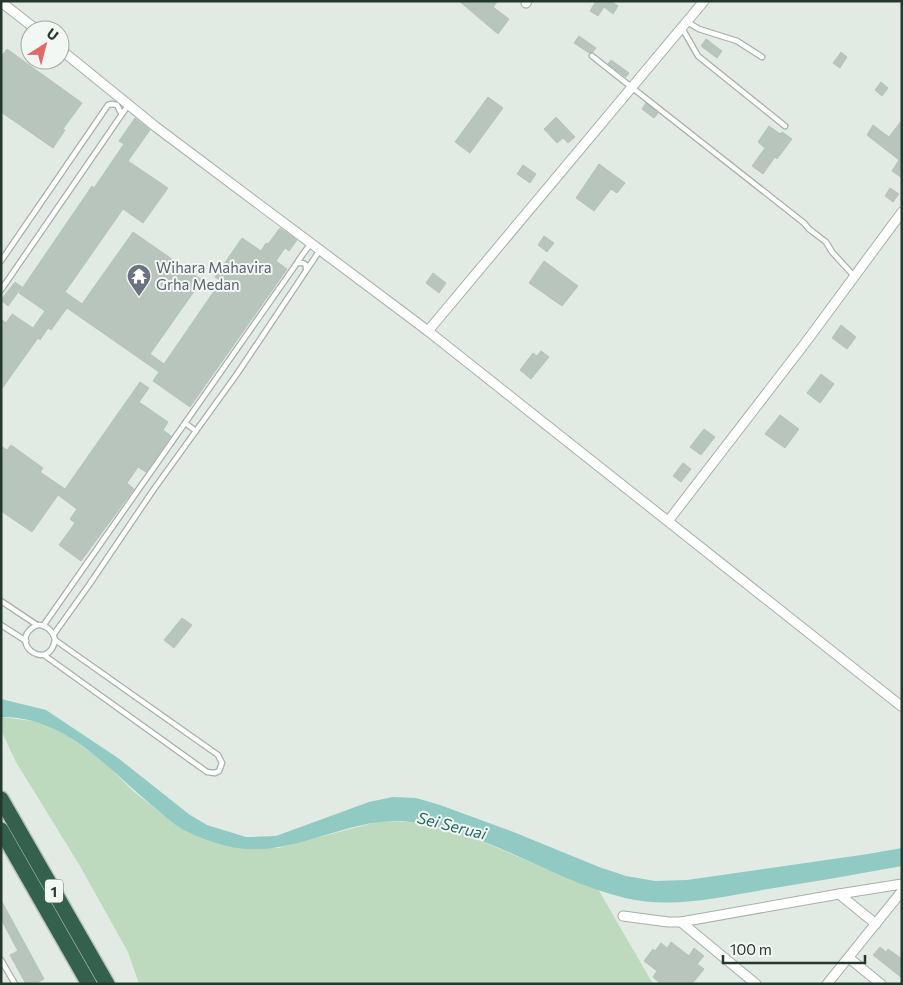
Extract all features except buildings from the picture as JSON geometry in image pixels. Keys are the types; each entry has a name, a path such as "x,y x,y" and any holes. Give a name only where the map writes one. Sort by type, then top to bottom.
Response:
{"highway":[{"name":"1","path":"1,799 107,984"},
{"name":"1","path":"1,830 89,984"}],"street":[{"path":"428,331 704,1"},
{"path":"1,2 24,20"},
{"path":"70,57 156,127 428,331 902,705"},
{"path":"669,520 901,215"},
{"path":"623,916 681,922 902,884"},
{"path":"839,894 876,924"},
{"path":"826,984 901,894"},
{"path":"681,922 756,984"},
{"path":"848,958 881,984"}],"lane":[{"path":"684,25 737,41 762,57"},
{"path":"684,25 698,56 785,126"},
{"path":"592,56 826,242 832,252 854,276"},
{"path":"1,261 117,95"},
{"path":"108,106 112,104 117,105 121,113"},
{"path":"1,290 129,104"},
{"path":"43,626 311,243"},
{"path":"54,634 90,586 154,489 237,374 320,250"},
{"path":"297,263 304,263 306,269"},
{"path":"184,423 196,431"},
{"path":"1,601 54,634 54,646 50,652 44,655 38,655 27,647 27,634 37,625"},
{"path":"1,625 26,640"},
{"path":"44,655 207,772 215,773 219,771 222,763 218,755 55,640"},
{"path":"1,960 15,984"}],"green space":[{"path":"1,717 40,722 66,735 103,761 134,792 181,828 227,846 278,848 381,821 411,822 465,834 598,889 653,984 139,984 128,952 80,866 16,762 1,730"}],"water":[{"name":"Sei Seruai","path":"1,699 46,710 118,758 190,815 207,825 246,837 276,836 369,802 393,797 416,798 516,833 599,867 626,876 655,881 687,880 902,848 902,866 696,901 661,902 625,898 598,890 466,835 439,827 411,822 387,821 364,825 274,848 251,849 227,846 187,832 179,827 106,764 68,736 47,726 25,719 1,717"}],"place":[{"name":"Wihara Mahavira Grha Medan","path":"139,297"}]}
